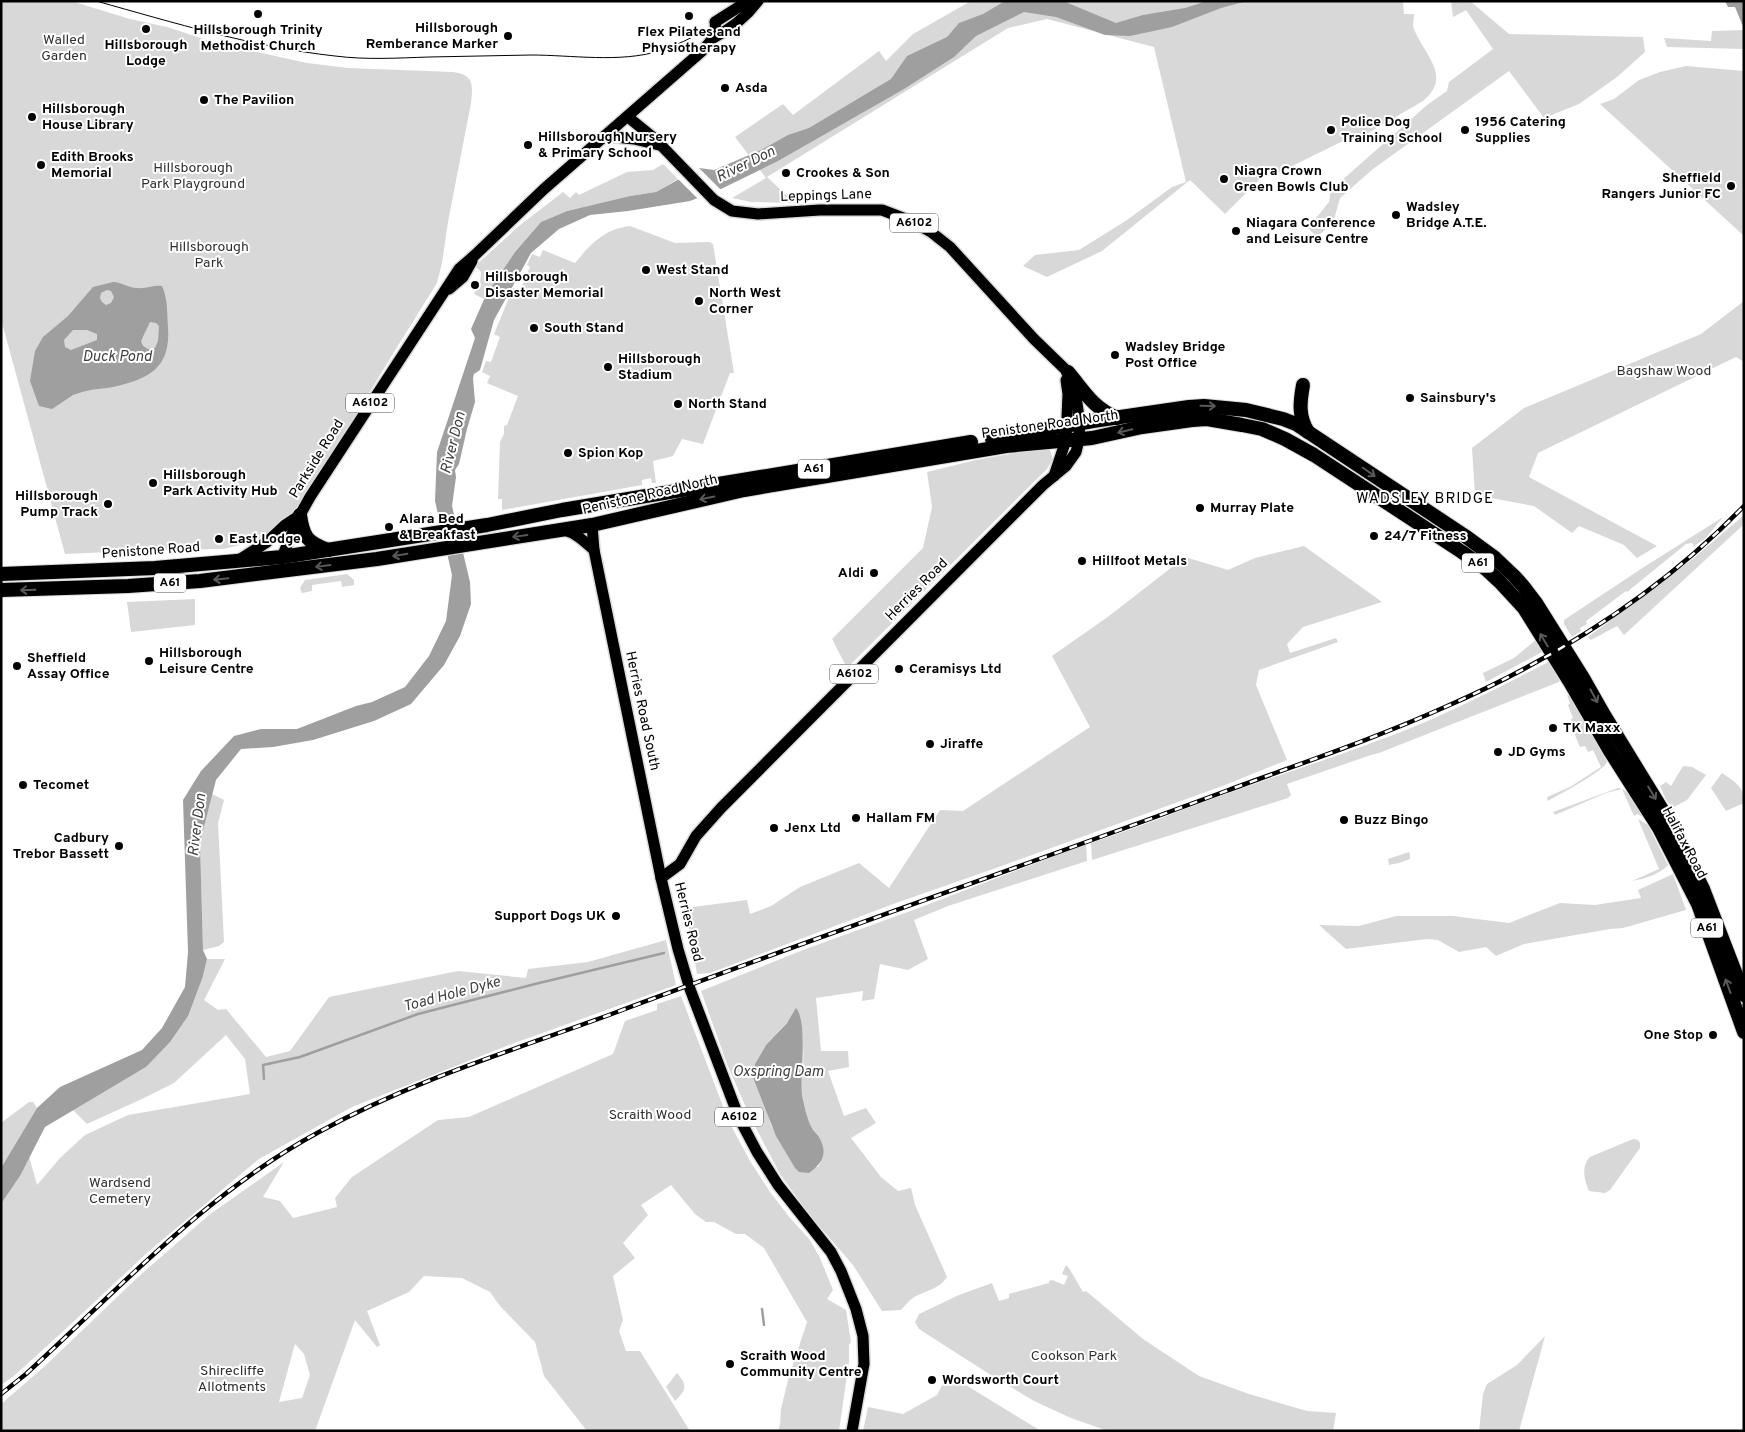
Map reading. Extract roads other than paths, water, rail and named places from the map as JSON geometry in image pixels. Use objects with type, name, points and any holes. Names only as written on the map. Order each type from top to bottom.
[{"type":"highway","points":[[1064,369],[1094,405],[1105,413],[1117,418]]},
{"type":"highway","points":[[1303,385],[1300,409],[1302,422],[1308,432]]},
{"type":"highway","name":"Penistone Road North","points":[[509,520],[1117,418],[1189,407],[1235,408],[1308,432],[1465,536],[1514,576],[1536,603],[1577,677]]},
{"type":"highway","name":"Penistone Road North","points":[[358,562],[592,525],[744,490],[1006,446],[1072,440],[1192,420],[1207,419],[1242,425],[1276,423],[1314,455],[1462,552],[1500,582],[1524,608],[1577,677]]},
{"type":"highway","points":[[562,510],[581,516],[592,525]]},
{"type":"highway","points":[[300,515],[302,531],[306,537],[318,546],[328,550]]},
{"type":"highway","name":"Penistone Road","points":[[1,574],[155,568],[282,557],[509,520]]},
{"type":"highway","points":[[358,562],[361,545]]},
{"type":"highway","points":[[269,574],[282,557]]},
{"type":"highway","name":"A61","points":[[1,590],[164,584],[269,574],[358,562]]},
{"type":"highway","points":[[1500,582],[1504,577],[1504,567]]},
{"type":"highway","points":[[34,573],[55,589]]},
{"type":"highway","name":"Halifax Road","points":[[1577,677],[1670,846],[1698,904],[1744,1032]]},
{"type":"highway","name":"Halifax Road","points":[[1627,769],[1669,821],[1703,889],[1744,994]]},
{"type":"main road","points":[[713,38],[715,22],[748,1]]},
{"type":"main road","points":[[713,38],[726,32],[758,1]]},
{"type":"main road","name":"A6102","points":[[605,136],[693,60],[713,38]]},
{"type":"main road","name":"Leppings Lane","points":[[628,117],[646,131],[714,200],[724,207],[742,213],[882,210],[903,217],[931,232],[950,246],[1034,339],[1064,369]]},
{"type":"main road","name":"A6102","points":[[605,136],[634,139],[659,145]]},
{"type":"main road","name":"Parkside Road","points":[[282,557],[300,515],[326,470],[444,293],[451,279],[538,194],[605,136]]},
{"type":"main road","name":"A6102","points":[[1064,369],[1073,425],[1072,440]]},
{"type":"main road","name":"Herries Road","points":[[852,1431],[864,1364],[863,1336],[856,1309],[841,1271],[831,1252],[778,1185],[757,1152],[740,1118],[690,989],[661,878],[680,864],[696,836],[754,775],[1042,485],[1066,466],[1076,452],[1072,440]]},
{"type":"main road","name":"Parkside Road","points":[[238,561],[267,542],[285,525],[300,515]]},
{"type":"main road","name":"Herries Road South","points":[[592,525],[594,550],[661,878]]},
{"type":"main road","points":[[564,530],[570,531],[582,539],[594,550]]},
{"type":"water","name":"River Don","points":[[1005,1],[1063,1],[1116,23],[1143,15],[1185,8],[1207,1],[1247,1],[1221,8],[1172,27],[1130,36],[1105,35],[1056,17],[1024,12],[976,36],[954,57],[904,89],[778,161],[721,189],[690,201],[590,215],[559,229],[531,253],[494,320],[480,370],[474,374],[473,378],[475,402],[459,464],[455,470],[456,477],[452,506],[470,582],[471,604],[460,636],[444,665],[411,704],[374,721],[313,740],[273,747],[241,749],[216,780],[200,842],[203,950],[207,959],[203,976],[188,1016],[170,1042],[146,1067],[45,1127],[20,1176],[1,1204],[1,1168],[37,1108],[60,1087],[142,1050],[162,1028],[185,987],[188,952],[183,800],[201,771],[234,736],[261,729],[297,729],[356,706],[372,702],[405,687],[429,656],[446,621],[452,575],[435,501],[437,452],[475,338],[471,329],[486,295],[515,252],[541,222],[567,211],[630,196],[656,192],[699,168],[714,170],[761,150],[788,135],[809,128],[891,79],[907,56],[947,37],[959,23],[983,14]]},
{"type":"water","points":[[1725,1],[1744,1],[1744,29],[1735,7],[1728,7]]},
{"type":"water","name":"Duck Pond","points":[[113,282],[134,288],[162,286],[167,311],[168,341],[166,353],[155,369],[137,380],[73,395],[52,409],[39,406],[30,381],[35,351],[43,337],[68,316],[93,287]],"holes":[[[107,290],[111,291],[114,297],[111,303],[106,305],[100,298],[101,293]],[[150,322],[156,323],[159,326],[158,341],[155,348],[148,349],[143,346],[141,341]],[[73,330],[87,330],[97,334],[97,340],[71,350],[65,347],[64,340]]]},
{"type":"water","name":"Oxspring Dam","points":[[796,1008],[800,1015],[803,1036],[802,1095],[809,1120],[823,1148],[821,1161],[809,1173],[799,1172],[795,1168],[776,1136],[752,1075],[755,1064],[766,1045],[787,1023]]},
{"type":"waterway","name":"Toad Hole Dyke","points":[[264,1079],[263,1065],[300,1057],[418,1014],[664,953]]},
{"type":"waterway","points":[[762,1309],[764,1325]]},
{"type":"tram line","points":[[96,1],[155,18],[274,47],[358,58],[531,55],[612,58],[644,55],[672,47],[695,36],[752,1]]},
{"type":"railway","points":[[1,1394],[26,1374],[130,1276],[201,1213],[278,1156],[354,1114],[389,1097],[462,1068],[1336,751],[1445,707],[1526,668],[1604,621],[1677,567],[1712,538],[1744,506]]},
{"type":"place","name":"Hillsborough Trinity Methodist Church","points":[[258,14]]},
{"type":"place","name":"Flex Pilates and Physiotherapy","points":[[689,16]]},
{"type":"place","name":"Hillsborough Lodge","points":[[146,29]]},
{"type":"place","name":"Hillsborough Remberance Marker","points":[[508,36]]},
{"type":"place","name":"Asda","points":[[725,88]]},
{"type":"place","name":"The Pavilion","points":[[204,100]]},
{"type":"place","name":"Hillsborough House Library","points":[[32,117]]},
{"type":"place","name":"Police Dog Training School","points":[[1331,130]]},
{"type":"place","name":"1956 Catering Supplies","points":[[1465,130]]},
{"type":"place","name":"Hillsborough Nursery & Primary School","points":[[528,145]]},
{"type":"place","name":"Edith Brooks Memorial","points":[[41,165]]},
{"type":"place","name":"Crookes & Son","points":[[786,173]]},
{"type":"place","name":"Niagra Crown Green Bowls Club","points":[[1224,179]]},
{"type":"place","name":"Sheffield Rangers Junior FC","points":[[1731,186]]},
{"type":"place","name":"Wadsley Bridge A.T.E.","points":[[1396,215]]},
{"type":"place","name":"Niagara Conference and Leisure Centre","points":[[1236,231]]},
{"type":"place","name":"West Stand","points":[[646,270]]},
{"type":"place","name":"Hillsborough Disaster Memorial","points":[[475,285]]},
{"type":"place","name":"North West Corner","points":[[699,301]]},
{"type":"place","name":"South Stand","points":[[534,328]]},
{"type":"place","name":"Wadsley Bridge Post Office","points":[[1115,355]]},
{"type":"place","name":"Hillsborough Stadium","points":[[608,367]]},
{"type":"place","name":"Sainsbury's","points":[[1410,398]]},
{"type":"place","name":"North Stand","points":[[678,404]]},
{"type":"place","name":"Spion Kop","points":[[568,453]]},
{"type":"place","name":"Hillsborough Park Activity Hub","points":[[153,483]]},
{"type":"place","name":"Hillsborough Pump Track","points":[[108,504]]},
{"type":"place","name":"Murray Plate","points":[[1200,508]]},
{"type":"place","name":"Alara Bed & Breakfast","points":[[389,527]]},
{"type":"place","name":"24/7 Fitness","points":[[1374,536]]},
{"type":"place","name":"East Lodge","points":[[219,539]]},
{"type":"place","name":"Hillfoot Metals","points":[[1082,561]]},
{"type":"place","name":"Aldi","points":[[874,573]]},
{"type":"place","name":"Hillsborough Leisure Centre","points":[[149,661]]},
{"type":"place","name":"Sheffield Assay Office","points":[[17,666]]},
{"type":"place","name":"Ceramisys Ltd","points":[[899,669]]},
{"type":"place","name":"TK Maxx","points":[[1553,728]]},
{"type":"place","name":"Jiraffe","points":[[930,744]]},
{"type":"place","name":"JD Gyms","points":[[1498,752]]},
{"type":"place","name":"Tecomet","points":[[23,785]]},
{"type":"place","name":"Hallam FM","points":[[856,818]]},
{"type":"place","name":"Buzz Bingo","points":[[1344,820]]},
{"type":"place","name":"Jenx Ltd","points":[[774,828]]},
{"type":"place","name":"Cadbury Trebor Bassett","points":[[119,846]]},
{"type":"place","name":"Support Dogs UK","points":[[616,916]]},
{"type":"place","name":"One Stop","points":[[1713,1035]]},
{"type":"place","name":"Scraith Wood Community Centre","points":[[730,1364]]},
{"type":"place","name":"Wordsworth Court","points":[[932,1380]]},
{"type":"district","name":"WADSLEY BRIDGE","points":[[1425,499]]},
{"type":"park label","name":"Walled Garden","points":[[64,48]]},
{"type":"park label","name":"Hillsborough Park Playground","points":[[193,176]]},
{"type":"park label","name":"Hillsborough Park","points":[[209,256]]},
{"type":"park label","name":"Bagshaw Wood","points":[[1664,371]]},
{"type":"park label","name":"Scraith Wood","points":[[650,1115]]},
{"type":"park label","name":"Wardsend Cemetery","points":[[120,1192]]},
{"type":"park label","name":"Cookson Park","points":[[1074,1356]]},
{"type":"park label","name":"Shirecliffe Allotments","points":[[232,1379]]}]
